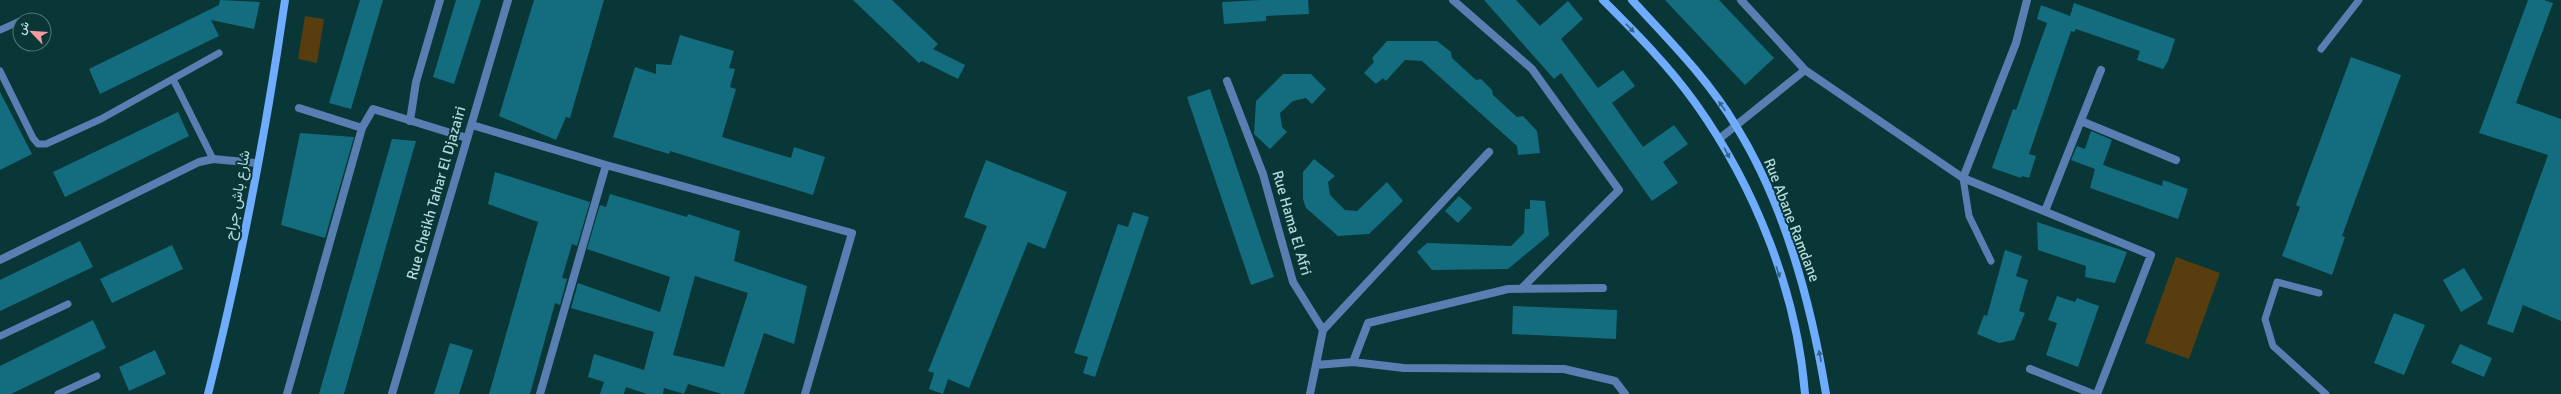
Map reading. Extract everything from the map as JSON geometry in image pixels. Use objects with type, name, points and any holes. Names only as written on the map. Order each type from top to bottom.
[{"type":"street","name":"شارع باش جراح","points":[[208,394],[238,265],[274,77],[285,0]]},
{"type":"street","points":[[410,121],[416,82],[440,0]]},
{"type":"street","name":"Rue Cheikh Tahar El Djazairi","points":[[392,394],[508,0]]},
{"type":"street","points":[[1453,0],[1532,69],[1619,190],[1521,289]]},
{"type":"street","points":[[1603,0],[1659,58],[1696,104],[1719,139],[1746,188],[1772,253],[1795,326],[1805,394]]},
{"type":"street","name":"Rue Abane Ramdane","points":[[1632,0],[1709,86],[1736,124],[1769,191],[1808,300],[1826,394]]},
{"type":"street","points":[[1741,0],[1805,70],[1963,178],[2151,255],[2097,394]]},
{"type":"street","points":[[1963,178],[2016,43],[2027,0]]},
{"type":"street","points":[[1719,139],[1805,70]]},
{"type":"street","points":[[2045,212],[2101,70]]},
{"type":"street","name":"Rue Hama El Afri","points":[[1227,81],[1263,174],[1293,282],[1323,330]]},
{"type":"street","points":[[299,108],[362,128]]},
{"type":"street","points":[[287,394],[362,128],[372,110],[468,138]]},
{"type":"street","points":[[2081,121],[2176,160]]},
{"type":"street","points":[[472,125],[606,165],[852,233],[805,394]]},
{"type":"street","points":[[1310,394],[1323,330],[1488,152]]},
{"type":"street","points":[[0,260],[199,162],[213,160],[257,163]]},
{"type":"street","points":[[540,394],[606,165]]},
{"type":"street","points":[[1353,362],[1368,323],[1508,289],[1603,288]]},
{"type":"street","points":[[1316,365],[1353,362],[1404,368],[1564,368],[1615,382],[1625,394]]},
{"type":"street","points":[[2030,369],[2093,394]]},
{"type":"lane","points":[[2321,49],[2359,0]]},
{"type":"lane","points":[[0,30],[12,24]]},
{"type":"lane","points":[[0,71],[38,144],[46,144],[101,119],[219,53]]},
{"type":"lane","points":[[173,79],[213,160]]},
{"type":"lane","points":[[1963,178],[1969,216],[1991,261]]},
{"type":"lane","points":[[2319,293],[2278,282],[2265,319],[2273,346],[2326,394]]},
{"type":"lane","points":[[0,336],[68,304]]},
{"type":"lane","points":[[58,394],[97,376]]},
{"type":"shaded area","points":[[305,16],[324,19],[317,63],[298,59]]},
{"type":"shaded area","points":[[2176,257],[2220,273],[2189,359],[2145,343]]},
{"type":"building","points":[[220,0],[260,2],[254,29],[211,20],[219,36],[100,94],[89,69],[219,5]]},
{"type":"building","points":[[360,0],[383,0],[351,109],[329,103]]},
{"type":"building","points":[[456,0],[481,0],[454,84],[433,77]]},
{"type":"building","points":[[534,0],[604,0],[570,118],[566,117],[556,140],[499,116]]},
{"type":"building","points":[[853,0],[892,0],[938,44],[933,49],[965,65],[958,79],[922,61],[919,63]]},
{"type":"building","points":[[1308,0],[1309,14],[1266,16],[1266,21],[1224,24],[1222,2]]},
{"type":"building","points":[[1484,0],[1516,0],[1540,26],[1568,1],[1583,19],[1561,39],[1598,88],[1623,70],[1635,86],[1612,103],[1643,147],[1674,125],[1688,144],[1663,162],[1678,183],[1652,201],[1561,73],[1554,79]]},
{"type":"building","points":[[1665,0],[1719,0],[1774,58],[1745,85]]},
{"type":"building","points":[[2528,0],[2544,0],[2553,3],[2516,103],[2561,119],[2561,321],[2523,305],[2513,333],[2487,324],[2548,155],[2479,133]]},
{"type":"building","points":[[2074,3],[2175,39],[2168,61],[2163,69],[2137,60],[2140,51],[2076,29],[2074,32],[2071,31],[2029,154],[2036,156],[2029,178],[2022,176],[2021,178],[1992,168],[2013,109],[2016,110],[2047,23],[2037,19],[2041,5],[2070,16]]},
{"type":"building","points":[[680,35],[734,51],[729,68],[735,69],[730,87],[736,89],[722,137],[791,158],[794,147],[825,157],[813,195],[670,151],[669,154],[613,137],[635,67],[656,74],[656,64],[671,65]]},
{"type":"building","points":[[1387,41],[1437,41],[1451,52],[1452,58],[1476,80],[1481,79],[1492,90],[1493,95],[1517,117],[1523,116],[1537,131],[1540,153],[1518,155],[1517,146],[1422,61],[1405,60],[1386,81],[1383,78],[1376,84],[1364,73],[1374,62],[1372,58]]},
{"type":"building","points":[[2351,57],[2401,75],[2342,236],[2345,237],[2332,275],[2282,256],[2300,207],[2296,205]]},
{"type":"building","points":[[1283,74],[1311,74],[1326,89],[1312,104],[1306,98],[1293,101],[1280,113],[1282,127],[1287,132],[1270,149],[1254,134],[1256,101]]},
{"type":"building","points":[[1210,89],[1274,277],[1251,285],[1187,97]]},
{"type":"building","points":[[0,92],[32,154],[0,170]]},
{"type":"building","points":[[178,112],[189,136],[65,197],[53,172]]},
{"type":"building","points":[[2091,131],[2112,140],[2103,165],[2162,186],[2163,180],[2188,189],[2178,219],[2090,188],[2095,169],[2071,160],[2077,146],[2085,149]]},
{"type":"building","points":[[300,133],[354,137],[325,238],[281,225]]},
{"type":"building","points":[[392,139],[416,141],[344,394],[319,394]]},
{"type":"building","points":[[1314,159],[1335,176],[1328,182],[1330,195],[1345,210],[1357,211],[1387,182],[1403,201],[1369,234],[1338,236],[1306,208],[1303,199],[1303,172]]},
{"type":"building","points":[[986,160],[1067,192],[1045,249],[1028,242],[969,388],[948,379],[943,394],[929,389],[934,373],[928,371],[987,226],[964,217]]},
{"type":"building","points":[[495,172],[590,202],[577,246],[572,244],[562,278],[567,279],[560,305],[555,303],[530,394],[489,394],[538,222],[488,204]]},
{"type":"building","points":[[610,194],[687,217],[688,214],[740,231],[734,261],[807,286],[794,344],[764,333],[744,394],[722,394],[688,384],[684,394],[664,388],[663,394],[647,394],[626,387],[624,394],[600,394],[604,382],[588,377],[594,354],[644,370],[654,332],[571,308],[578,283],[660,312],[670,277],[587,249],[600,205],[606,207]],"holes":[[[695,276],[748,293],[724,367],[673,355]]]},
{"type":"building","points":[[1459,196],[1472,208],[1458,223],[1445,211]]},
{"type":"building","points":[[1530,200],[1545,201],[1549,235],[1508,269],[1432,270],[1417,252],[1427,243],[1511,246],[1524,233],[1525,209],[1530,209]]},
{"type":"building","points":[[1133,212],[1149,217],[1095,377],[1083,373],[1088,357],[1074,353],[1118,224],[1128,227]]},
{"type":"building","points":[[2037,222],[2127,252],[2115,283],[2085,277],[2086,266],[2038,250]]},
{"type":"building","points":[[80,241],[93,267],[0,311],[0,280]]},
{"type":"building","points":[[172,245],[183,269],[112,303],[100,279]]},
{"type":"building","points":[[2005,250],[2022,256],[2016,276],[2028,280],[2019,311],[2025,313],[2014,340],[1999,343],[1977,334],[1984,315],[1987,316]]},
{"type":"building","points":[[2464,268],[2483,299],[2461,312],[2443,280]]},
{"type":"building","points":[[2057,296],[2075,302],[2077,298],[2099,306],[2078,367],[2046,355],[2057,323],[2048,320]]},
{"type":"building","points":[[1513,306],[1617,310],[1616,339],[1512,334]]},
{"type":"building","points":[[2394,313],[2425,325],[2404,375],[2374,363]]},
{"type":"building","points":[[93,320],[106,348],[11,394],[0,394],[0,366]]},
{"type":"building","points":[[450,343],[473,350],[459,394],[434,394]]},
{"type":"building","points":[[2460,344],[2492,358],[2484,377],[2451,363]]},
{"type":"building","points":[[155,350],[166,374],[129,391],[119,367]]}]
